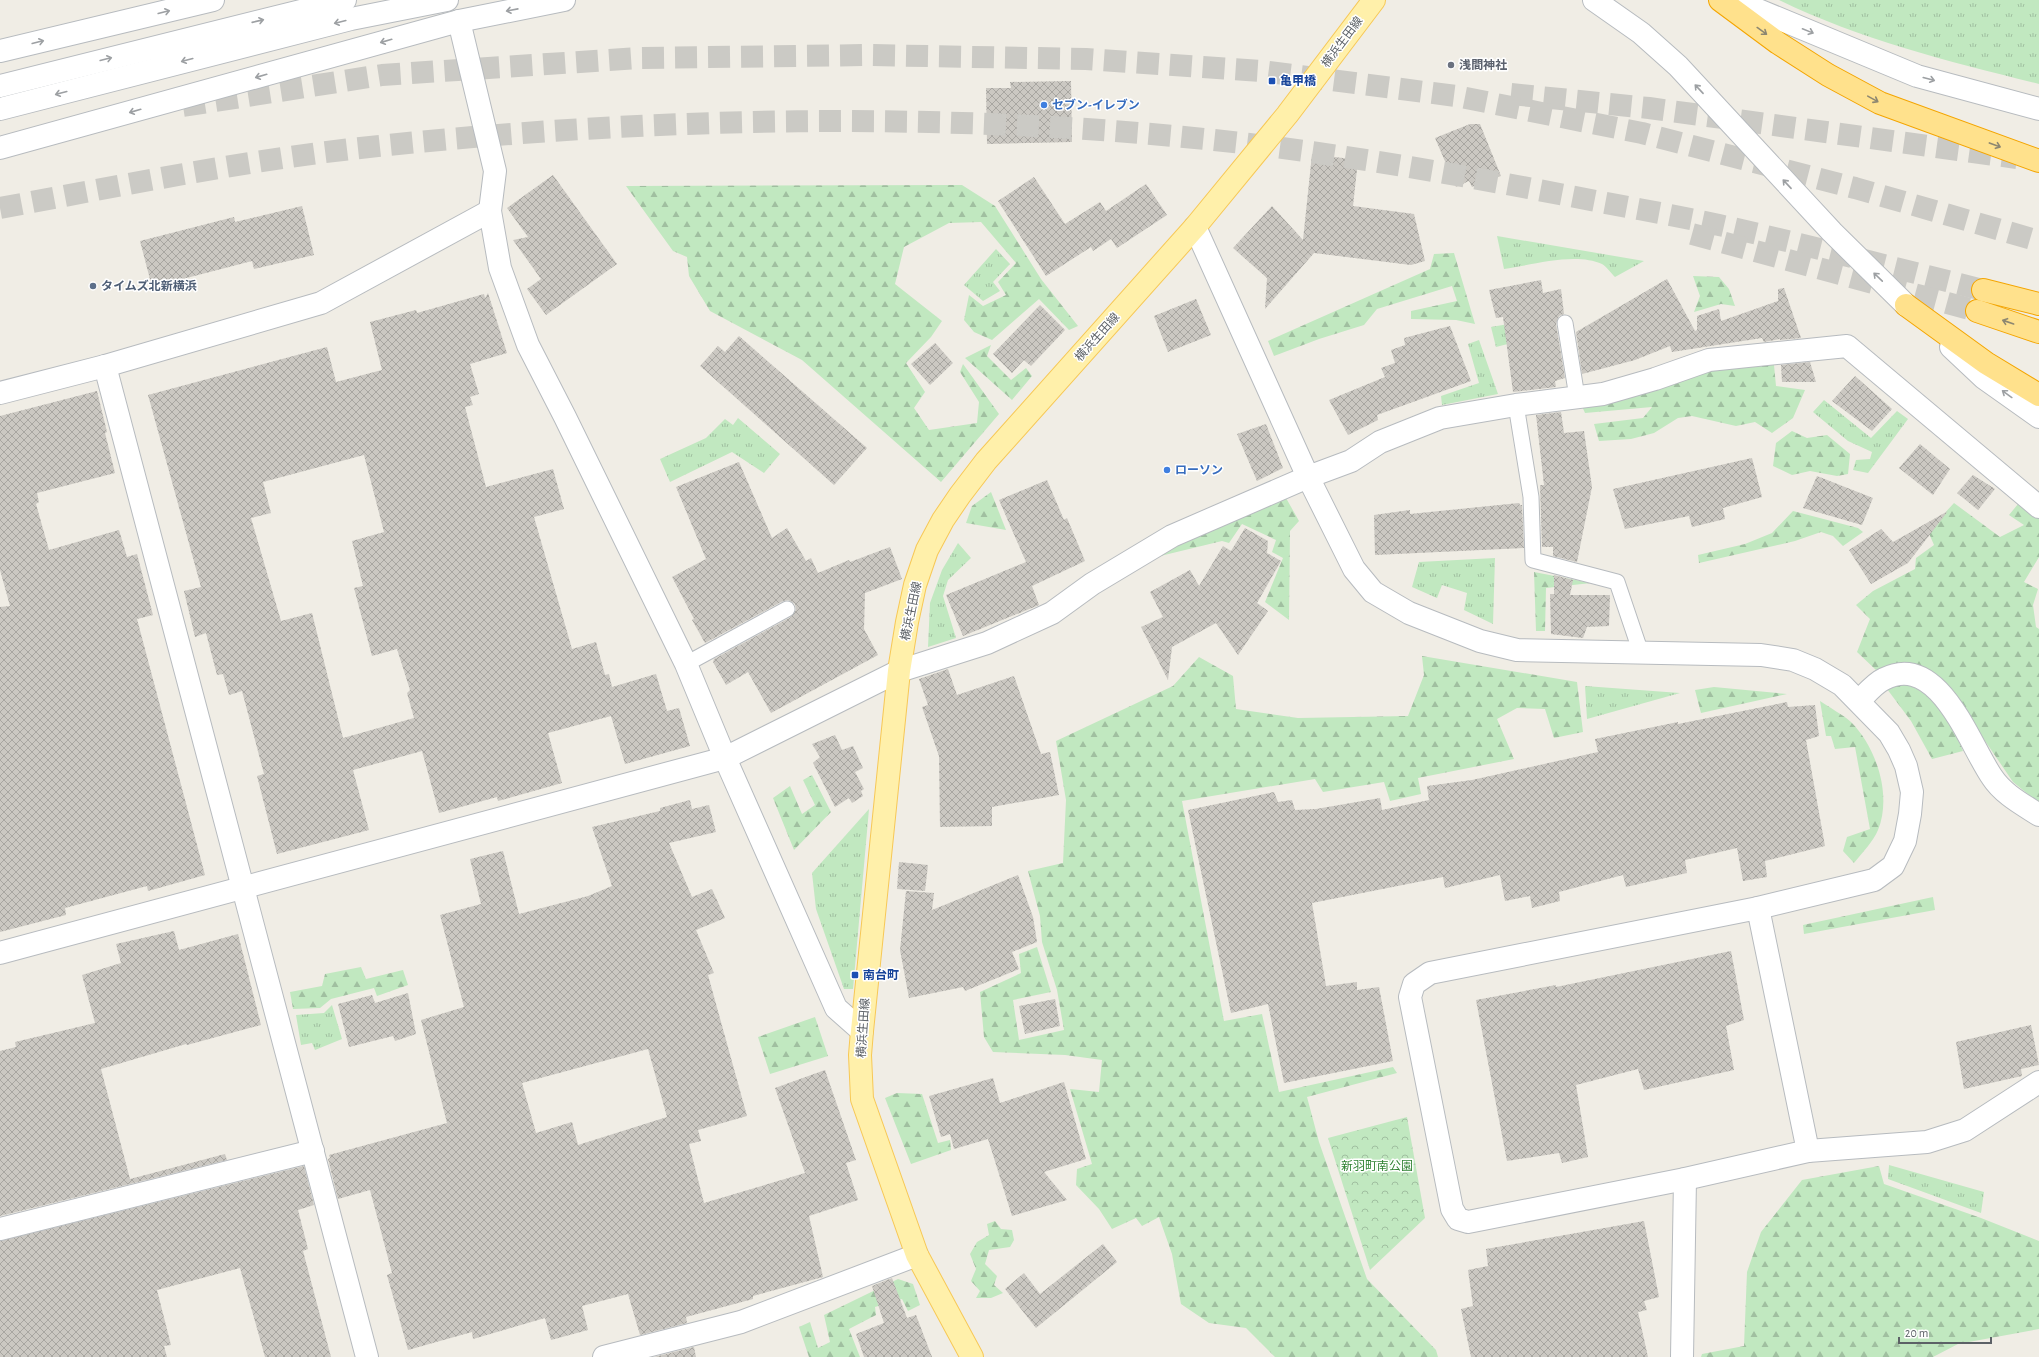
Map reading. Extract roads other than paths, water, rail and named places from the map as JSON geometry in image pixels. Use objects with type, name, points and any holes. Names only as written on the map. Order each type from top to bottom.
[{"type":"highway","points":[[1720,0],[1778,43],[1828,75],[1880,103],[2039,161]]},
{"type":"highway","points":[[1983,290],[2039,304]]},
{"type":"highway","points":[[1906,305],[1986,363],[2039,395]]},
{"type":"highway","points":[[1977,311],[2039,332]]},
{"type":"main road","name":"横浜生田線","points":[[972,1357],[917,1256],[862,1099],[860,1055],[862,1031],[899,671],[915,585],[927,550],[943,520],[986,461],[1195,227],[1287,115],[1374,0]]},
{"type":"street","points":[[0,51],[213,0]]},
{"type":"street","points":[[0,108],[222,40],[345,0]]},
{"type":"street","points":[[0,86],[222,40],[352,19],[447,0]]},
{"type":"street","points":[[0,148],[459,21],[564,0]]},
{"type":"street","points":[[1594,0],[1641,34],[1678,66],[1832,232],[1906,305],[1984,378],[2039,417]]},
{"type":"street","points":[[1734,0],[1917,76],[2039,109]]},
{"type":"street","points":[[459,21],[495,171],[490,211],[500,268],[528,345],[686,664],[725,758],[836,1008],[862,1031]]},
{"type":"street","points":[[0,393],[105,366],[321,303],[490,211]]},
{"type":"street","points":[[1195,227],[1308,477],[1354,569],[1373,592],[1409,613],[1480,641],[1517,650],[1761,655],[1793,660],[1816,669],[1842,685],[1889,733],[1906,766],[1912,792],[1905,841],[1893,866],[1874,880],[1758,908],[1430,973],[1414,984],[1410,997],[1452,1209],[1458,1219],[1468,1222],[1685,1179],[1808,1151],[1927,1142],[1965,1130],[2039,1082]]},
{"type":"street","points":[[0,953],[725,758],[899,671],[987,643],[1052,613],[1092,584],[1172,536],[1351,460],[1380,442],[1440,418],[1516,405],[1603,394],[1655,379],[1709,360],[1847,346],[2039,507]]},
{"type":"street","points":[[105,366],[367,1357]]},
{"type":"street","points":[[1859,701],[1883,679],[1903,672],[1919,677],[1943,695],[1954,708],[1992,778],[2007,794],[2039,815]]},
{"type":"street","points":[[1758,908],[1808,1151]]},
{"type":"street","points":[[0,1229],[313,1151]]},
{"type":"street","points":[[1682,1357],[1685,1179]]},
{"type":"street","points":[[604,1357],[741,1322],[917,1256]]},
{"type":"lane","points":[[1566,323],[1577,397]]},
{"type":"lane","points":[[1516,405],[1531,497],[1533,560],[1617,582],[1642,653]]},
{"type":"lane","points":[[686,664],[787,609]]},
{"type":"tunnel","points":[[183,106],[382,75],[639,58],[870,55],[1086,59],[1261,71],[1456,96],[1642,133],[1855,188],[2039,241]]},
{"type":"tunnel","points":[[1511,94],[1649,108],[2017,158]]},
{"type":"tunnel","points":[[0,208],[242,164],[339,150],[494,135],[708,123],[815,121],[922,122],[1029,126],[1136,133],[1242,143],[1447,173],[1719,225],[1983,290]]},
{"type":"tunnel","points":[[1692,234],[1977,311]]},
{"type":"place","name":"浅間神社","points":[[1451,65]]},
{"type":"place","name":"亀甲橋","points":[[1272,81]]},
{"type":"place","name":"セブン-イレブン","points":[[1044,105]]},
{"type":"place","name":"タイムズ北新横浜","points":[[93,286]]},
{"type":"place","name":"ローソン","points":[[1167,470]]},
{"type":"place","name":"南台町","points":[[855,975]]},
{"type":"park label","name":"新羽町南公園","points":[[1377,1166]]}]
